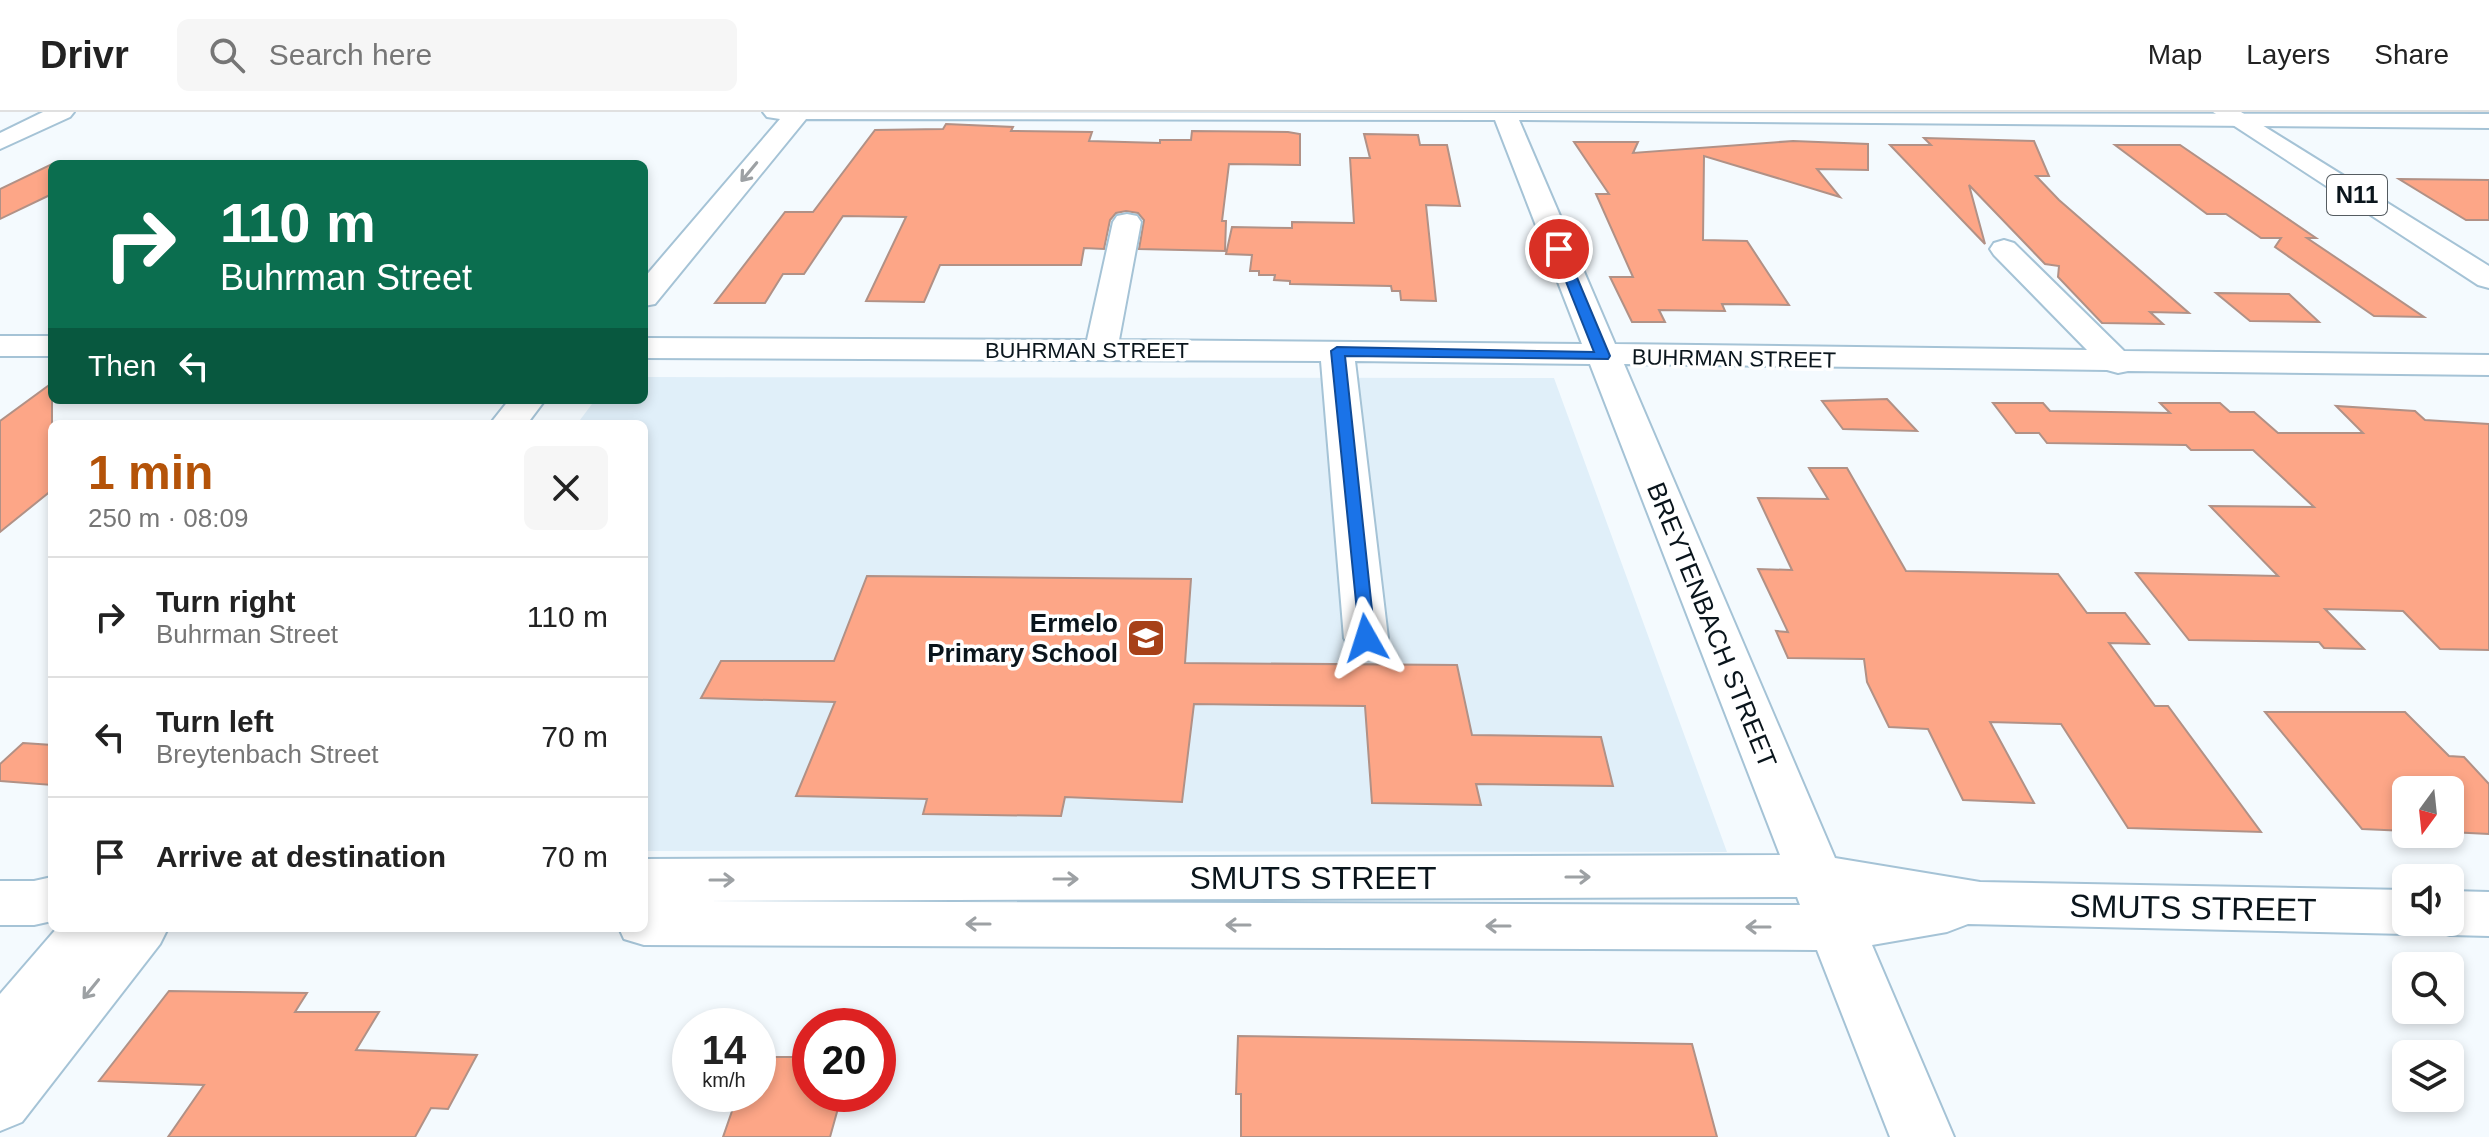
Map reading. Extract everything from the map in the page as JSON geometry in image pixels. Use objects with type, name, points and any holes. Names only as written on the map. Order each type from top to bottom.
[{"type":"main road","points":[[2,140],[62,112]]},
{"type":"main road","points":[[648,258],[775,112],[2232,116],[2489,121]]},
{"type":"main road","points":[[648,292],[799,112]]},
{"type":"main road","name":"BREYTENBACH STREET","points":[[1504,113],[1922,1137]]},
{"type":"main road","name":"N11","points":[[2232,116],[2489,279]]},
{"type":"main road","points":[[1101,350],[1127,222]]},
{"type":"main road","points":[[2004,249],[2118,363]]},
{"type":"main road","points":[[0,346],[48,346]]},
{"type":"main road","name":"BUHRMAN STREET","points":[[648,348],[1337,351],[2118,363],[2489,365]]},
{"type":"main road","points":[[1337,351],[1366,638]]},
{"type":"main road","points":[[511,420],[525,404]]},
{"type":"main road","points":[[544,420],[557,404]]},
{"type":"main road","name":"SMUTS STREET","points":[[648,880],[1815,876],[1980,904],[2392,912]]},
{"type":"main road","name":"SMUTS STREET","points":[[648,923],[1836,928],[1980,904]]},
{"type":"main road","points":[[2464,913],[2489,914]]},
{"type":"main road","points":[[0,1037],[88,932]]},
{"type":"main road","points":[[0,1102],[137,932]]},
{"type":"shaded area","name":"Ermelo Primary School","points":[[648,377],[1554,378],[1727,852],[648,851],[648,420],[580,420],[592,404],[648,404]]},
{"type":"building","points":[[946,124],[1013,127],[1011,131],[1092,132],[1089,141],[1160,143],[1160,140],[1191,140],[1192,131],[1288,132],[1300,134],[1300,165],[1229,164],[1222,221],[1226,221],[1225,251],[1139,249],[1144,220],[1138,213],[1126,211],[1116,213],[1110,220],[1104,249],[1084,248],[1081,265],[940,265],[924,302],[866,301],[906,217],[843,216],[804,274],[783,274],[765,303],[715,303],[785,212],[813,212],[875,130],[943,129]]},
{"type":"building","points":[[1364,134],[1418,135],[1420,145],[1447,145],[1460,206],[1426,205],[1436,301],[1401,300],[1400,291],[1392,291],[1391,286],[1290,284],[1290,281],[1274,280],[1275,275],[1259,275],[1259,271],[1250,271],[1252,255],[1226,254],[1232,227],[1292,228],[1292,222],[1354,223],[1350,158],[1370,158]]},
{"type":"building","points":[[1924,138],[2034,141],[2049,176],[2036,176],[2059,200],[2189,313],[2150,312],[2163,324],[2102,323],[2058,277],[2059,266],[2045,264],[1969,185],[1985,244],[1890,145],[1931,145]]},
{"type":"building","points":[[1793,141],[1868,144],[1868,170],[1817,169],[1840,197],[1704,156],[1703,240],[1747,241],[1789,305],[1722,304],[1725,311],[1659,310],[1665,322],[1632,322],[1610,277],[1633,277],[1596,194],[1609,194],[1574,142],[1638,142],[1633,153]]},
{"type":"building","points":[[2115,145],[2180,145],[2316,238],[2307,238],[2424,317],[2374,316],[2275,247],[2281,238],[2261,238],[2226,214],[2207,214]]},
{"type":"building","points":[[48,166],[48,196],[0,219],[0,189]]},
{"type":"building","points":[[2399,179],[2489,180],[2489,220],[2466,220]]},
{"type":"building","points":[[2216,293],[2289,294],[2319,322],[2250,321]]},
{"type":"building","points":[[48,386],[52,420],[48,420],[48,493],[0,532],[0,421]]},
{"type":"building","points":[[1887,399],[1917,431],[1843,429],[1822,401]]},
{"type":"building","points":[[1993,403],[2043,403],[2050,411],[2170,413],[2160,403],[2220,403],[2230,412],[2254,412],[2278,433],[2363,433],[2336,406],[2415,411],[2425,420],[2489,424],[2489,650],[2440,649],[2403,611],[2325,609],[2364,649],[2324,648],[2319,642],[2189,640],[2136,573],[2278,576],[2210,506],[2314,507],[2253,450],[2191,450],[2186,445],[2047,443],[2039,433],[2016,433]]},
{"type":"building","points":[[1809,468],[1847,468],[1906,571],[2058,574],[2087,613],[2125,613],[2149,644],[2109,643],[2155,706],[2168,706],[2261,832],[2128,828],[2061,724],[1990,722],[2034,803],[1963,800],[1928,729],[1889,727],[1867,682],[1864,659],[1788,658],[1776,631],[1788,632],[1758,569],[1792,570],[1758,498],[1828,499]]},
{"type":"building","points":[[867,576],[1191,579],[1185,663],[1457,665],[1472,735],[1601,737],[1613,786],[1476,784],[1481,805],[1372,803],[1365,706],[1194,704],[1182,802],[1065,797],[1061,816],[923,814],[927,799],[796,796],[835,702],[701,698],[721,661],[834,661]]},
{"type":"building","points":[[2265,712],[2405,712],[2449,756],[2464,757],[2489,784],[2489,834],[2464,833],[2464,776],[2392,776],[2392,830],[2362,829]]},
{"type":"building","points":[[23,743],[48,745],[48,785],[0,781],[0,764]]},
{"type":"building","points":[[169,991],[307,993],[295,1012],[379,1012],[356,1050],[477,1055],[448,1109],[431,1108],[415,1137],[168,1137],[204,1085],[99,1081]]},
{"type":"building","points":[[1238,1036],[1692,1044],[1717,1137],[1241,1137],[1241,1094],[1236,1094]]},
{"type":"building","points":[[776,1057],[792,1057],[792,1112],[837,1112],[830,1137],[723,1137],[732,1112],[776,1112]]},
{"type":"place","name":"Ermelo Primary School","points":[[1146,638]]},
{"type":"route","points":[[1366,638],[1337,351],[1603,356],[1559,249]]}]
